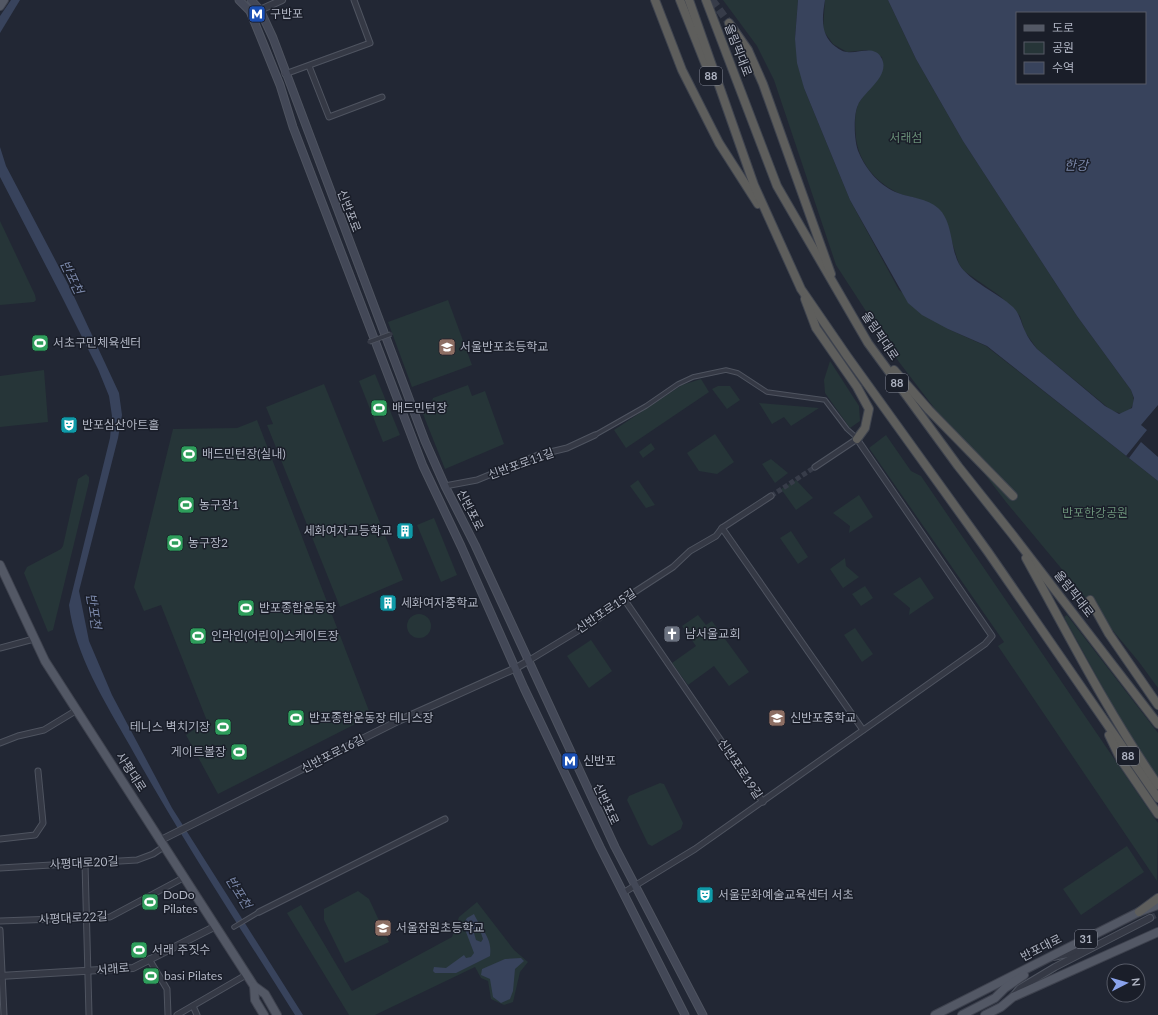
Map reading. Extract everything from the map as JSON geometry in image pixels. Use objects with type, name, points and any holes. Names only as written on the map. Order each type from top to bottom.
[{"type":"highway","points":[[655,0],[682,70],[719,143],[773,227]]},
{"type":"highway","name":"88","points":[[680,0],[773,227],[801,289],[847,356],[988,552],[1158,798]]},
{"type":"highway","name":"88","points":[[689,0],[742,152]]},
{"type":"highway","name":"올림픽대로","points":[[706,0],[777,186],[864,336],[958,466],[1158,724]]},
{"type":"highway","points":[[729,23],[748,50],[763,84],[827,259],[835,288]]},
{"type":"highway","points":[[801,289],[816,328],[857,387],[869,409],[865,428],[857,439]]},
{"type":"highway","points":[[864,336],[928,410],[1013,496]]},
{"type":"highway","points":[[1012,534],[1084,664],[1139,758],[1158,785]]},
{"type":"highway","points":[[1090,600],[1109,634],[1158,705]]},
{"type":"highway","points":[[1147,689],[1158,708]]},
{"type":"highway","points":[[1098,713],[1121,760],[1158,814]]},
{"type":"highway","points":[[1139,912],[1158,898]]},
{"type":"main road","points":[[0,6],[4,0]]},
{"type":"main road","name":"신반포로","points":[[239,0],[251,14],[280,85],[293,127],[423,466],[534,709],[623,893],[685,1015]]},
{"type":"main road","name":"신반포로","points":[[251,0],[260,10],[272,38],[425,441],[445,486],[475,545],[615,848],[628,874],[636,885],[703,1015]]},
{"type":"main road","name":"사평대로","points":[[0,564],[45,661],[185,877],[246,975],[254,986],[265,994],[277,1015]]},
{"type":"main road","name":"반포대로","points":[[935,1015],[1139,912],[1158,905]]},
{"type":"main road","name":"31","points":[[985,1015],[1001,1007],[1012,997],[1158,932]]},
{"type":"main road","name":"31","points":[[962,1015],[995,998],[1005,988],[1027,973],[1033,966]]},
{"type":"main road","name":"사평대로","points":[[254,986],[255,1000],[264,1015]]},
{"type":"main road","name":"31","points":[[995,998],[1012,997]]},
{"type":"street","points":[[251,14],[282,0]]},
{"type":"street","points":[[285,74],[370,43],[354,0]]},
{"type":"street","points":[[309,66],[329,117],[382,97]]},
{"type":"street","points":[[369,342],[390,334]]},
{"type":"street","points":[[595,435],[646,406],[678,384],[693,377],[726,370],[738,373],[767,392],[825,400],[847,429],[857,439],[992,636],[985,644],[763,802]]},
{"type":"street","name":"신반포로11길","points":[[445,486],[477,480],[538,455],[567,448],[595,435]]},
{"type":"street","points":[[815,467],[857,439]]},
{"type":"street","name":"신반포로15길","points":[[528,661],[599,618],[624,599],[673,567],[690,551],[716,536],[722,528],[771,496]]},
{"type":"street","points":[[722,528],[863,730]]},
{"type":"street","name":"신반포로19길","points":[[623,893],[695,849],[763,802],[624,599]]},
{"type":"street","points":[[0,648],[34,639]]},
{"type":"street","name":"신반포로16길","points":[[163,843],[178,831],[398,721],[516,668],[528,661]]},
{"type":"street","points":[[0,743],[18,736],[44,730],[77,710]]},
{"type":"street","points":[[0,839],[36,835],[43,823],[38,770]]},
{"type":"street","points":[[234,927],[259,912],[445,819]]},
{"type":"street","name":"사평대로20길","points":[[0,868],[137,860],[153,854],[163,843]]},
{"type":"street","points":[[85,863],[89,1015]]},
{"type":"street","name":"사평대로22길","points":[[0,921],[110,917],[185,877]]},
{"type":"street","points":[[1012,997],[1020,988],[1090,948],[1150,918]]},
{"type":"street","name":"서래로","points":[[1,976],[133,968],[216,926]]},
{"type":"street","points":[[0,930],[4,1015]]},
{"type":"street","points":[[1049,958],[1090,948]]},
{"type":"street","points":[[149,959],[167,989],[168,1015]]},
{"type":"street","points":[[177,1015],[246,975]]},
{"type":"street","points":[[193,1006],[197,1015]]},
{"type":"green space","name":"반포한강공원","points":[[723,0],[798,0],[795,39],[804,88],[850,200],[899,290],[948,329],[986,346],[1158,481],[1158,688],[1139,662],[1006,502],[899,362],[836,265],[774,80],[757,46]]},
{"type":"green space","name":"서래섬","points":[[825,0],[888,0],[916,59],[963,141],[1077,316],[1131,390],[1134,401],[1132,407],[1127,412],[1123,414],[1112,411],[1037,349],[1025,332],[1020,316],[1000,296],[964,271],[959,264],[943,214],[923,201],[888,188],[869,170],[864,163],[858,147],[855,116],[858,104],[883,66],[882,57],[866,50],[847,52],[833,44],[823,30]]},
{"type":"green space","points":[[0,221],[35,295],[36,300],[34,302],[0,305]]},
{"type":"green space","points":[[448,300],[472,365],[412,387],[388,322]]},
{"type":"green space","points":[[830,361],[859,406],[860,421],[850,428],[825,393],[824,380]]},
{"type":"green space","points":[[44,370],[48,422],[0,427],[0,376]]},
{"type":"green space","name":"배드민턴장","points":[[375,374],[400,435],[383,442],[359,381]]},
{"type":"green space","points":[[701,379],[709,392],[626,448],[614,430],[682,385]]},
{"type":"green space","points":[[324,384],[403,580],[340,607],[267,425],[273,424],[266,407]]},
{"type":"green space","points":[[468,385],[472,396],[485,391],[504,444],[445,469],[423,414],[429,410],[433,398]]},
{"type":"green space","points":[[718,386],[730,386],[740,400],[727,409],[712,389]]},
{"type":"green space","points":[[759,403],[819,408],[791,426],[784,417],[772,424]]},
{"type":"green space","name":"반포종합운동장","points":[[257,420],[371,716],[218,794],[186,735],[207,721],[161,605],[144,611],[134,587],[173,429],[237,428]]},
{"type":"green space","points":[[715,434],[734,462],[717,474],[699,471],[687,453]]},
{"type":"green space","points":[[886,435],[911,471],[921,476],[1158,823],[1157,881],[998,646],[1004,642],[869,448]]},
{"type":"green space","points":[[651,443],[655,449],[643,458],[639,452]]},
{"type":"green space","points":[[771,459],[788,473],[775,483],[762,464]]},
{"type":"green space","points":[[86,474],[89,477],[89,482],[53,630],[48,632],[24,573],[27,567],[61,549],[63,546],[78,479]]},
{"type":"green space","points":[[638,480],[655,505],[646,508],[630,486]]},
{"type":"green space","points":[[796,480],[813,498],[796,510],[781,489]]},
{"type":"green space","points":[[859,495],[873,517],[849,533],[850,526],[833,513]]},
{"type":"green space","points":[[434,518],[457,575],[441,582],[417,525]]},
{"type":"green space","points":[[791,531],[808,557],[798,564],[780,538]]},
{"type":"green space","points":[[845,558],[846,566],[859,577],[843,588],[830,569]]},
{"type":"green space","points":[[920,577],[934,598],[909,615],[910,608],[893,594]]},
{"type":"green space","points":[[865,586],[873,598],[861,606],[852,594]]},
{"type":"green space","points":[[419,614],[428,617],[431,626],[428,635],[419,638],[410,635],[407,626],[410,617]]},
{"type":"green space","points":[[698,615],[706,625],[712,621],[749,672],[729,686],[714,666],[688,685],[672,663],[696,646],[682,626]]},
{"type":"green space","points":[[1067,615],[1158,733],[1158,779],[1125,729],[1064,617]]},
{"type":"green space","points":[[855,628],[873,654],[862,662],[844,635]]},
{"type":"green space","points":[[591,640],[612,671],[589,688],[567,656]]},
{"type":"green space","points":[[660,783],[664,784],[683,823],[681,829],[652,846],[648,844],[627,800],[629,796]]},
{"type":"green space","points":[[1127,846],[1144,872],[1081,915],[1063,889]]},
{"type":"green space","points":[[358,891],[369,899],[389,942],[345,963],[324,920],[324,909]]},
{"type":"green space","points":[[477,902],[514,950],[528,962],[520,972],[513,1002],[504,1005],[491,999],[488,981],[481,978],[475,967],[375,1015],[349,1015],[287,913],[301,905],[352,991],[452,937],[459,917]]},
{"type":"water","points":[[11,0],[20,0],[0,33],[0,16]]},
{"type":"water","name":"한강","points":[[798,0],[825,0],[823,26],[827,37],[831,42],[844,52],[871,51],[879,54],[882,59],[882,72],[875,84],[861,100],[855,115],[857,148],[870,172],[886,187],[903,195],[929,202],[938,208],[943,213],[949,227],[956,257],[964,270],[1013,307],[1019,316],[1027,336],[1037,349],[1105,406],[1119,414],[1132,408],[1134,398],[1131,390],[1077,316],[963,141],[916,59],[888,0],[1158,0],[1158,481],[987,346],[948,329],[922,315],[908,303],[850,200],[804,88],[797,63],[795,39]]},
{"type":"water","name":"반포천","points":[[0,147],[6,166],[71,290],[119,393],[122,415],[118,438],[79,591],[89,641],[112,695],[172,808],[303,1015],[295,1015],[169,814],[101,695],[84,660],[72,624],[69,605],[110,438],[112,416],[109,396],[98,369],[0,177]]},
{"type":"water","points":[[474,914],[488,938],[490,944],[490,956],[456,973],[435,973],[433,971],[434,967],[446,968],[464,955],[466,958],[471,957],[474,953],[463,924],[467,918]],"holes":[[[476,931],[481,933],[483,939],[481,942],[476,940],[474,933]]]},
{"type":"water","points":[[521,958],[524,961],[515,969],[513,991],[510,999],[501,1003],[493,997],[490,979],[481,975],[482,969],[505,959]]},
{"type":"pier","points":[[1158,405],[1158,457],[1141,442],[1129,458],[1126,456],[1147,430],[1141,425]]},
{"type":"tunnel","points":[[712,0],[729,23]]},
{"type":"tunnel","points":[[771,496],[815,467]]},
{"type":"tunnel","points":[[1150,918],[1158,914]]},
{"type":"place","name":"구반포","points":[[257,14]]},
{"type":"place","name":"서초구민체육센터","points":[[40,343]]},
{"type":"place","name":"서울반포초등학교","points":[[447,347]]},
{"type":"place","name":"배드민턴장","points":[[379,408]]},
{"type":"place","name":"반포심산아트홀","points":[[69,425]]},
{"type":"place","name":"배드민턴장(실내)","points":[[189,454]]},
{"type":"place","name":"농구장1","points":[[186,505]]},
{"type":"place","name":"세화여자고등학교","points":[[405,531]]},
{"type":"place","name":"농구장2","points":[[175,543]]},
{"type":"place","name":"세화여자중학교","points":[[388,603]]},
{"type":"place","name":"반포종합운동장","points":[[246,608]]},
{"type":"place","name":"남서울교회","points":[[672,634]]},
{"type":"place","name":"인라인(어린이)스케이트장","points":[[198,636]]},
{"type":"place","name":"반포종합운동장 테니스장","points":[[296,718]]},
{"type":"place","name":"신반포중학교","points":[[777,718]]},
{"type":"place","name":"테니스 벽치기장","points":[[223,727]]},
{"type":"place","name":"게이트볼장","points":[[239,752]]},
{"type":"place","name":"신반포","points":[[570,761]]},
{"type":"place","name":"서울문화예술교육센터 서초","points":[[705,895]]},
{"type":"place","name":"DoDo Pilates","points":[[150,902]]},
{"type":"place","name":"서울잠원초등학교","points":[[383,928]]},
{"type":"place","name":"서래 주짓수","points":[[139,950]]},
{"type":"place","name":"basi Pilates","points":[[151,976]]}]
